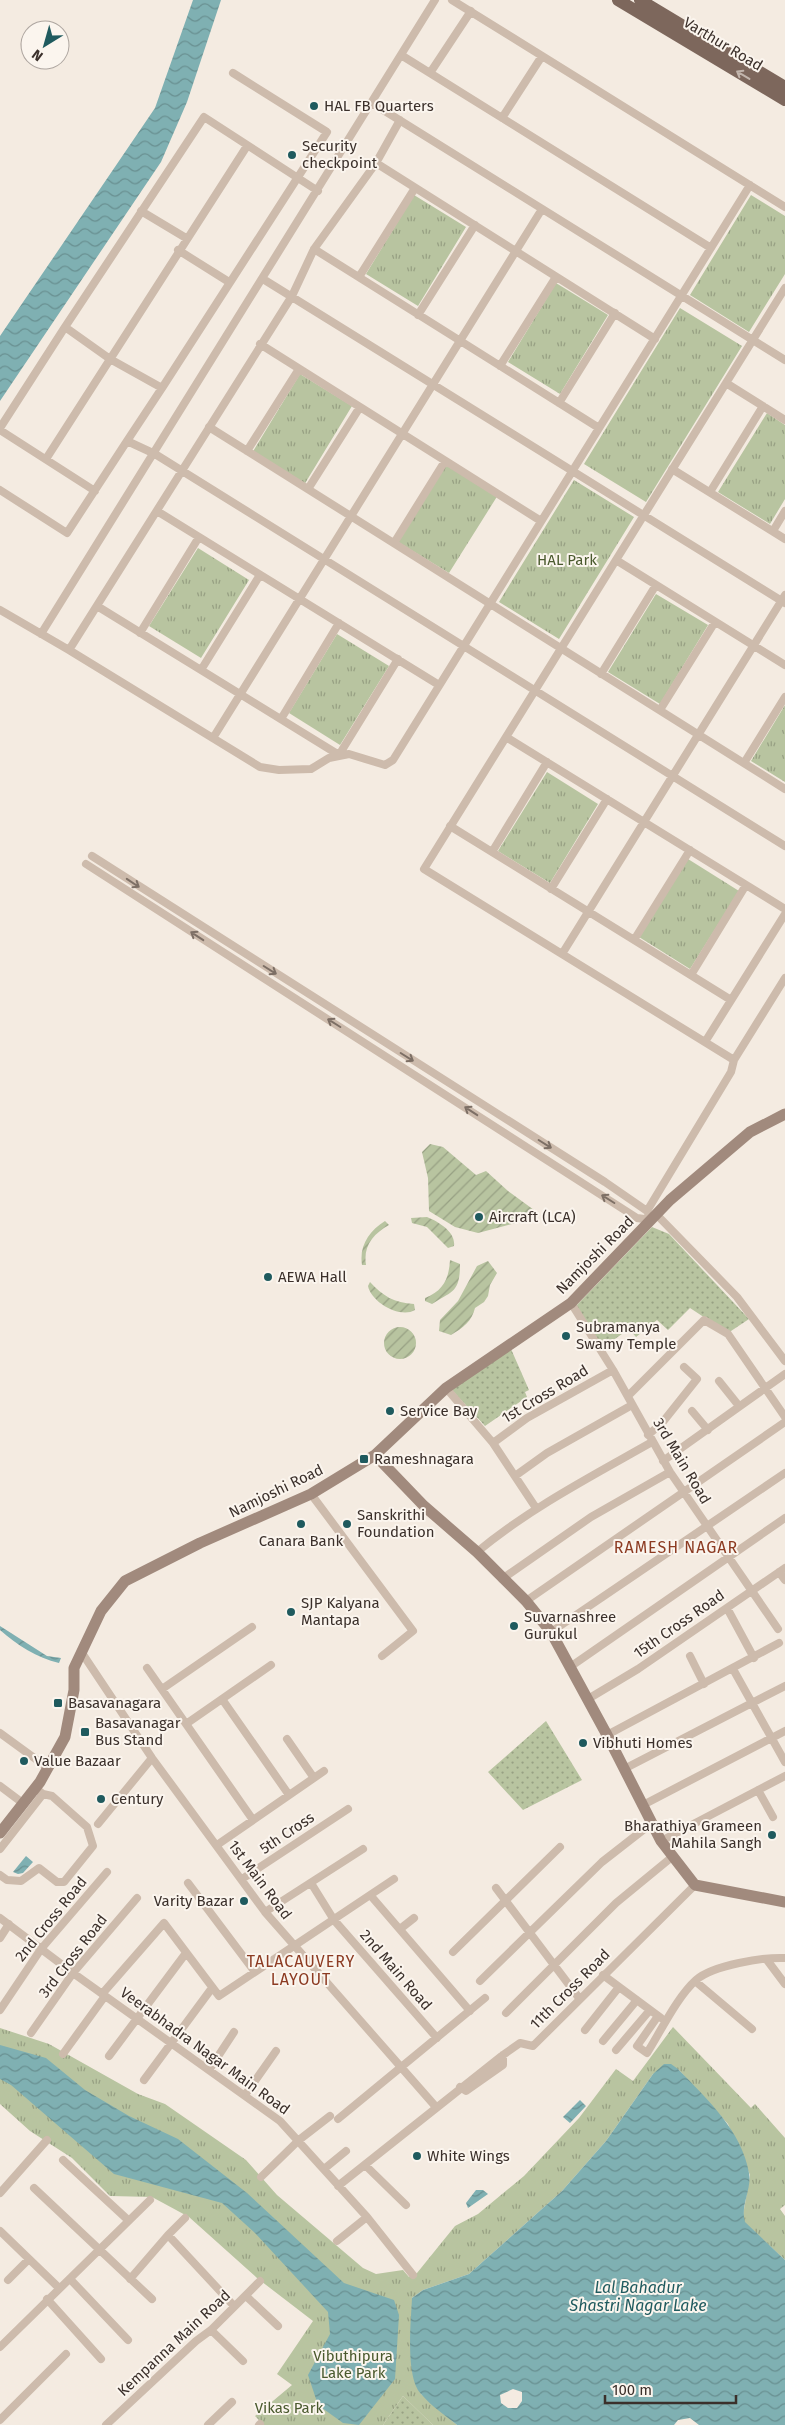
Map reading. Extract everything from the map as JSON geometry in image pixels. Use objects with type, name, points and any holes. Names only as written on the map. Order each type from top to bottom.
[{"type":"main road","name":"Varthur Road","points":[[618,0],[785,100]]},
{"type":"main road","name":"Varthur Road","points":[[640,0],[785,87]]},
{"type":"main road","name":"Namjoshi Road","points":[[0,1832],[24,1804],[39,1791],[48,1768],[65,1737],[74,1690],[74,1668],[101,1611],[125,1582],[200,1543],[312,1494],[374,1455],[446,1388],[571,1303],[651,1215],[750,1132],[785,1114]]},
{"type":"main road","points":[[374,1455],[424,1506],[477,1552],[526,1601],[551,1632],[607,1735],[661,1841],[695,1885],[785,1902]]},
{"type":"street","points":[[41,634],[155,454],[436,0]]},
{"type":"street","points":[[452,0],[785,207]]},
{"type":"street","points":[[430,74],[471,11]]},
{"type":"street","points":[[401,55],[711,248]]},
{"type":"street","points":[[502,118],[542,56]]},
{"type":"street","points":[[0,490],[67,533],[327,132],[233,73]]},
{"type":"street","points":[[372,103],[785,360]]},
{"type":"street","points":[[95,491],[0,429],[204,117],[318,191]]},
{"type":"street","points":[[70,650],[260,344],[292,296],[314,249],[376,163],[400,120]]},
{"type":"street","points":[[46,459],[178,250],[247,146]]},
{"type":"street","points":[[376,163],[655,339]]},
{"type":"street","points":[[0,610],[70,650],[260,767],[311,769],[339,755],[349,754],[385,765],[393,760],[750,185]]},
{"type":"street","points":[[359,277],[415,188]]},
{"type":"street","points":[[213,738],[542,209]]},
{"type":"street","points":[[141,211],[186,238]]},
{"type":"street","points":[[418,315],[475,225]]},
{"type":"street","points":[[314,249],[599,428]]},
{"type":"street","points":[[178,250],[228,282]]},
{"type":"street","points":[[500,366],[556,277]]},
{"type":"street","points":[[263,278],[643,515],[784,600],[698,734],[562,954]]},
{"type":"street","points":[[734,1060],[424,869],[752,340],[782,299],[785,288]]},
{"type":"street","points":[[559,403],[615,313]]},
{"type":"street","points":[[65,327],[110,359],[162,388]]},
{"type":"street","points":[[260,344],[541,521]]},
{"type":"street","points":[[247,451],[299,369]]},
{"type":"street","points":[[726,383],[785,420]]},
{"type":"street","points":[[710,492],[763,406]]},
{"type":"street","points":[[308,489],[360,407]]},
{"type":"street","points":[[209,427],[785,789]]},
{"type":"street","points":[[127,441],[155,454],[182,470],[785,846]]},
{"type":"street","points":[[394,543],[445,461]]},
{"type":"street","points":[[672,469],[785,539]]},
{"type":"street","points":[[156,511],[440,685]]},
{"type":"street","points":[[772,531],[785,511]]},
{"type":"street","points":[[140,633],[199,537]]},
{"type":"street","points":[[616,560],[785,665]]},
{"type":"street","points":[[201,670],[260,575]]},
{"type":"street","points":[[601,674],[656,585]]},
{"type":"street","points":[[97,606],[339,755]]},
{"type":"street","points":[[660,710],[715,622]]},
{"type":"street","points":[[281,719],[339,623]]},
{"type":"street","points":[[339,755],[398,659]]},
{"type":"street","points":[[744,763],[785,697]]},
{"type":"street","points":[[506,737],[785,909]]},
{"type":"street","points":[[492,852],[547,762]]},
{"type":"street","points":[[551,889],[607,799]]},
{"type":"street","points":[[450,826],[731,1000]]},
{"type":"street","points":[[634,940],[690,850]]},
{"type":"street","points":[[92,856],[605,1182],[651,1215],[738,1297],[785,1362]]},
{"type":"street","points":[[86,864],[638,1218],[651,1215],[731,1072],[734,1060],[785,978]]},
{"type":"street","points":[[690,975],[746,885]]},
{"type":"street","points":[[705,1042],[785,914]]},
{"type":"street","name":"3rd Main Road","points":[[571,1303],[613,1370],[663,1461],[778,1629]]},
{"type":"street","points":[[628,1396],[704,1320],[728,1334],[785,1417]]},
{"type":"street","points":[[477,1552],[536,1508],[650,1438],[697,1379],[684,1368]]},
{"type":"street","name":"1st Cross Road","points":[[493,1443],[526,1418],[613,1370]]},
{"type":"street","points":[[663,1461],[785,1374]]},
{"type":"street","points":[[719,1381],[739,1406]]},
{"type":"street","points":[[446,1388],[493,1443],[536,1508]]},
{"type":"street","points":[[515,1476],[547,1453],[632,1404]]},
{"type":"street","points":[[692,1411],[708,1430]]},
{"type":"street","points":[[526,1601],[785,1422]]},
{"type":"street","points":[[502,1579],[591,1517],[670,1472]]},
{"type":"street","points":[[551,1632],[785,1473]]},
{"type":"street","points":[[312,1494],[413,1631],[382,1656]]},
{"type":"street","points":[[570,1667],[785,1518]]},
{"type":"street","points":[[782,1570],[785,1580]]},
{"type":"street","name":"15th Cross Road","points":[[588,1699],[638,1669],[782,1570]]},
{"type":"street","points":[[727,1608],[754,1658]]},
{"type":"street","points":[[162,1689],[252,1627]]},
{"type":"street","points":[[607,1735],[779,1643]]},
{"type":"street","name":"1st Main Road","points":[[82,1653],[152,1758],[266,1912],[436,2107]]},
{"type":"street","points":[[690,1656],[704,1684]]},
{"type":"street","points":[[186,1724],[271,1665]]},
{"type":"street","points":[[147,1668],[253,1820]]},
{"type":"street","points":[[733,1669],[785,1762]]},
{"type":"street","points":[[624,1769],[785,1686]]},
{"type":"street","points":[[222,1699],[289,1795]]},
{"type":"street","points":[[643,1805],[785,1732]]},
{"type":"street","points":[[0,1733],[48,1768]]},
{"type":"street","points":[[287,1739],[314,1778]]},
{"type":"street","points":[[98,1824],[152,1758]]},
{"type":"street","points":[[217,1845],[324,1771]]},
{"type":"street","points":[[661,1841],[785,1776]]},
{"type":"street","points":[[0,1786],[24,1804]]},
{"type":"street","points":[[758,1790],[773,1817]]},
{"type":"street","points":[[0,1849],[39,1791],[52,1796],[87,1827],[94,1846],[64,1882],[58,1882],[39,1868],[21,1881],[12,1882],[0,1875]]},
{"type":"street","name":"5th Cross","points":[[242,1880],[348,1808]]},
{"type":"street","points":[[480,1981],[602,1862],[652,1823]]},
{"type":"street","points":[[453,1952],[560,1847]]},
{"type":"street","points":[[266,1912],[363,1849]]},
{"type":"street","points":[[506,2013],[616,1903],[672,1857]]},
{"type":"street","name":"2nd Cross Road","points":[[0,2010],[41,1949],[107,1872]]},
{"type":"street","points":[[63,2054],[104,1995],[164,1923],[219,1996],[394,1879]]},
{"type":"street","points":[[188,1883],[255,1972]]},
{"type":"street","name":"2nd Main Road","points":[[311,1883],[334,1920],[436,2038]]},
{"type":"street","name":"11th Cross Road","points":[[338,2186],[460,2087],[503,2055],[520,2043],[533,2046],[579,1998],[695,1885]]},
{"type":"street","points":[[496,1888],[579,1998]]},
{"type":"street","points":[[371,1896],[470,2011]]},
{"type":"street","name":"3rd Cross Road","points":[[31,2033],[73,1973],[137,1898]]},
{"type":"street","name":"Veerabhadra Nagar Main Road","points":[[0,1918],[170,2043],[280,2120],[368,2217],[413,2275]]},
{"type":"street","points":[[400,1929],[414,1918]]},
{"type":"street","points":[[0,1938],[9,1924]]},
{"type":"street","points":[[110,2056],[186,1953]]},
{"type":"street","points":[[658,2016],[637,2046],[647,2053],[695,1981],[702,1975],[740,1962],[785,1958]]},
{"type":"street","points":[[766,1960],[785,1984]]},
{"type":"street","points":[[603,1975],[666,2023]]},
{"type":"street","points":[[695,1981],[752,2028]]},
{"type":"street","points":[[585,2030],[619,1987]]},
{"type":"street","points":[[144,2080],[212,1988]]},
{"type":"street","points":[[338,2119],[485,1998]]},
{"type":"street","points":[[603,2041],[637,2000]]},
{"type":"street","points":[[616,2050],[650,2010]]},
{"type":"street","points":[[209,2070],[234,2032]]},
{"type":"street","points":[[245,2095],[276,2052]]},
{"type":"street","points":[[261,2177],[299,2140],[330,2116]]},
{"type":"street","points":[[0,2193],[47,2140]]},
{"type":"street","points":[[324,2169],[346,2151]]},
{"type":"street","points":[[63,2160],[128,2220]]},
{"type":"street","points":[[366,2164],[406,2204]]},
{"type":"street","points":[[34,2188],[152,2299]]},
{"type":"street","points":[[0,2347],[150,2200]]},
{"type":"street","points":[[337,2241],[368,2217]]},
{"type":"street","points":[[130,2279],[185,2218]]},
{"type":"street","points":[[1,2235],[59,2288]]},
{"type":"street","points":[[168,2236],[234,2306]]},
{"type":"street","points":[[8,2280],[30,2260]]},
{"type":"street","points":[[70,2279],[128,2340]]},
{"type":"street","name":"Kempanna Main Road","points":[[106,2425],[196,2341],[211,2330],[260,2281]]},
{"type":"street","points":[[246,2296],[278,2326]]},
{"type":"street","points":[[47,2299],[101,2359]]},
{"type":"street","points":[[211,2330],[243,2361]]},
{"type":"street","points":[[2,2415],[66,2354]]},
{"type":"street","points":[[208,2425],[232,2402]]},
{"type":"green space","points":[[414,195],[466,227],[418,306],[366,274]]},
{"type":"green space","points":[[751,195],[785,216],[785,274],[749,332],[690,295]]},
{"type":"green space","points":[[556,283],[608,315],[560,394],[508,362]]},
{"type":"green space","points":[[680,308],[742,346],[646,502],[584,464]]},
{"type":"green space","points":[[300,374],[352,406],[304,485],[252,453]]},
{"type":"green space","points":[[767,413],[785,425],[785,499],[770,524],[718,492]]},
{"type":"green space","points":[[446,463],[498,495],[449,573],[398,542]]},
{"type":"green space","name":"HAL Park","points":[[574,480],[634,517],[559,639],[499,602]]},
{"type":"green space","points":[[198,548],[249,580],[201,658],[149,626]]},
{"type":"green space","points":[[656,594],[708,625],[660,704],[608,672]]},
{"type":"green space","points":[[337,634],[389,666],[340,745],[289,713]]},
{"type":"green space","points":[[785,705],[785,782],[751,761]]},
{"type":"green space","points":[[547,772],[598,804],[550,883],[498,851]]},
{"type":"green space","points":[[688,859],[739,891],[690,969],[639,937]]},
{"type":"green space","points":[[430,1144],[443,1147],[476,1175],[486,1171],[508,1191],[534,1210],[535,1218],[478,1233],[455,1227],[429,1211],[428,1178],[422,1152]]},
{"type":"green space","points":[[427,1217],[450,1232],[454,1246],[448,1248],[427,1227],[412,1223],[411,1218]]},
{"type":"green space","points":[[385,1221],[389,1225],[378,1232],[370,1241],[365,1258],[366,1265],[362,1265],[361,1258],[366,1240],[374,1229]]},
{"type":"green space","points":[[652,1227],[669,1234],[749,1319],[728,1333],[690,1308],[668,1330],[657,1320],[636,1337],[629,1329],[605,1346],[597,1344],[576,1306]]},
{"type":"green space","points":[[450,1260],[460,1264],[460,1274],[454,1290],[432,1304],[425,1301],[425,1298],[436,1292],[444,1284]]},
{"type":"green space","points":[[488,1261],[497,1273],[484,1302],[475,1308],[474,1313],[463,1327],[451,1335],[439,1331],[440,1320],[458,1301],[477,1266]]},
{"type":"green space","points":[[370,1282],[389,1298],[414,1304],[415,1310],[409,1312],[394,1311],[380,1303],[370,1292],[368,1286]]},
{"type":"green space","points":[[400,1327],[412,1331],[416,1343],[412,1355],[400,1359],[388,1355],[384,1343],[388,1331]]},
{"type":"green space","points":[[511,1349],[529,1390],[525,1392],[527,1397],[485,1426],[451,1389]]},
{"type":"green space","points":[[546,1721],[582,1780],[523,1810],[488,1772]]},
{"type":"green space","name":"Vibuthipura Lake Park","points":[[673,2027],[751,2108],[755,2104],[785,2138],[785,2205],[780,2209],[785,2216],[785,2260],[744,2222],[743,2215],[750,2175],[728,2124],[678,2069],[653,2074],[606,2141],[562,2191],[469,2274],[423,2290],[412,2298],[412,2371],[421,2394],[457,2425],[433,2425],[403,2396],[383,2425],[264,2425],[255,2416],[292,2385],[277,2374],[313,2321],[257,2278],[189,2217],[152,2197],[110,2196],[72,2158],[30,2131],[0,2104],[0,2028],[49,2044],[138,2094],[165,2104],[246,2160],[277,2195],[363,2268],[376,2274],[403,2270],[409,2277],[417,2273],[455,2226],[478,2214],[524,2176],[579,2118],[616,2069],[633,2081]]},
{"type":"green space","points":[[403,2396],[433,2425],[383,2425]]},
{"type":"water","points":[[193,0],[221,0],[187,102],[161,162],[0,401],[0,336],[155,108]]},
{"type":"water","points":[[0,1626],[47,1656],[61,1658],[59,1663],[43,1658],[20,1646],[0,1630]]},
{"type":"water","points":[[26,1856],[33,1862],[23,1873],[13,1872]]},
{"type":"water","points":[[0,2045],[46,2058],[85,2090],[129,2116],[178,2139],[247,2193],[344,2283],[394,2300],[399,2315],[395,2379],[359,2425],[343,2423],[318,2405],[308,2375],[330,2334],[328,2312],[255,2233],[222,2203],[114,2174],[11,2085],[0,2079]]},
{"type":"water","name":"Lal Bahadur Shastri Nagar Lake","points":[[664,2064],[671,2064],[722,2116],[739,2143],[749,2173],[749,2185],[744,2210],[745,2222],[785,2260],[785,2425],[699,2425],[690,2418],[678,2420],[674,2425],[457,2425],[429,2402],[416,2386],[410,2348],[412,2298],[423,2290],[469,2274],[562,2191],[606,2141],[653,2074]],"holes":[[[513,2389],[522,2392],[522,2401],[517,2408],[508,2408],[501,2403],[500,2395]]]},
{"type":"water","points":[[580,2100],[586,2106],[570,2123],[563,2117]]},
{"type":"water","points":[[476,2190],[483,2190],[488,2194],[468,2208],[466,2203]]},
{"type":"place","name":"HAL FB Quarters","points":[[314,106]]},
{"type":"place","name":"Security checkpoint","points":[[292,155]]},
{"type":"place","name":"Aircraft (LCA)","points":[[479,1217]]},
{"type":"place","name":"AEWA Hall","points":[[268,1277]]},
{"type":"place","name":"Subramanya Swamy Temple","points":[[566,1336]]},
{"type":"place","name":"Service Bay","points":[[390,1411]]},
{"type":"place","name":"Rameshnagara","points":[[364,1459]]},
{"type":"place","name":"Canara Bank","points":[[301,1524]]},
{"type":"place","name":"Sanskrithi Foundation","points":[[347,1524]]},
{"type":"place","name":"SJP Kalyana Mantapa","points":[[291,1612]]},
{"type":"place","name":"Suvarnashree Gurukul","points":[[514,1626]]},
{"type":"place","name":"Basavanagara","points":[[58,1703]]},
{"type":"place","name":"Basavanagar Bus Stand","points":[[85,1732]]},
{"type":"place","name":"Vibhuti Homes","points":[[583,1743]]},
{"type":"place","name":"Value Bazaar","points":[[24,1761]]},
{"type":"place","name":"Century","points":[[101,1799]]},
{"type":"place","name":"Bharathiya Grameen Mahila Sangh","points":[[772,1835]]},
{"type":"place","name":"Varity Bazar","points":[[244,1901]]},
{"type":"place","name":"White Wings","points":[[417,2156]]},
{"type":"district","name":"RAMESH NAGAR","points":[[676,1547]]},
{"type":"district","name":"TALACAUVERY LAYOUT","points":[[301,1970]]},
{"type":"park label","name":"Vikas Park","points":[[289,2408]]}]
